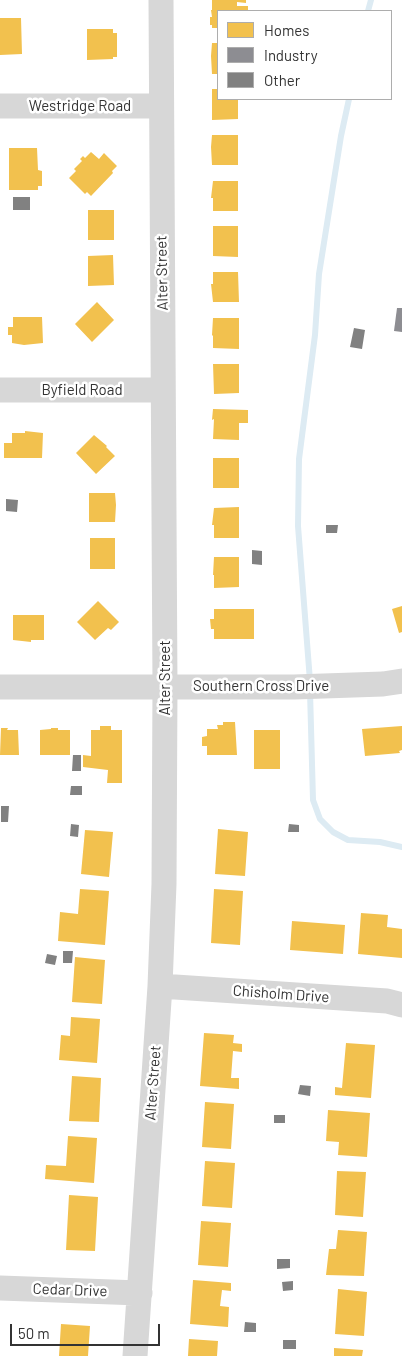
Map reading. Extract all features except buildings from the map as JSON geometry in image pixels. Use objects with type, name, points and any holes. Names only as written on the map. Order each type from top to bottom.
[{"type":"street","name":"Alter Street","points":[[135,1356],[160,986],[164,884],[165,686],[161,0]]},
{"type":"street","name":"Westridge Road","points":[[0,106],[161,106]]},
{"type":"street","name":"Byfield Road","points":[[0,390],[163,390]]},
{"type":"street","name":"Southern Cross Drive","points":[[0,687],[294,687],[383,684],[402,681]]},
{"type":"street","name":"Chisholm Drive","points":[[160,986],[387,1000],[402,1005]]},
{"type":"street","name":"Cedar Drive","points":[[0,1288],[140,1293]]},
{"type":"waterway","points":[[368,10],[371,0]]},
{"type":"waterway","points":[[310,681],[298,526],[299,459],[315,335],[319,274],[341,136],[349,100]]},
{"type":"waterway","points":[[310,691],[313,800],[320,819],[333,832],[348,840],[380,842],[402,847]]}]
